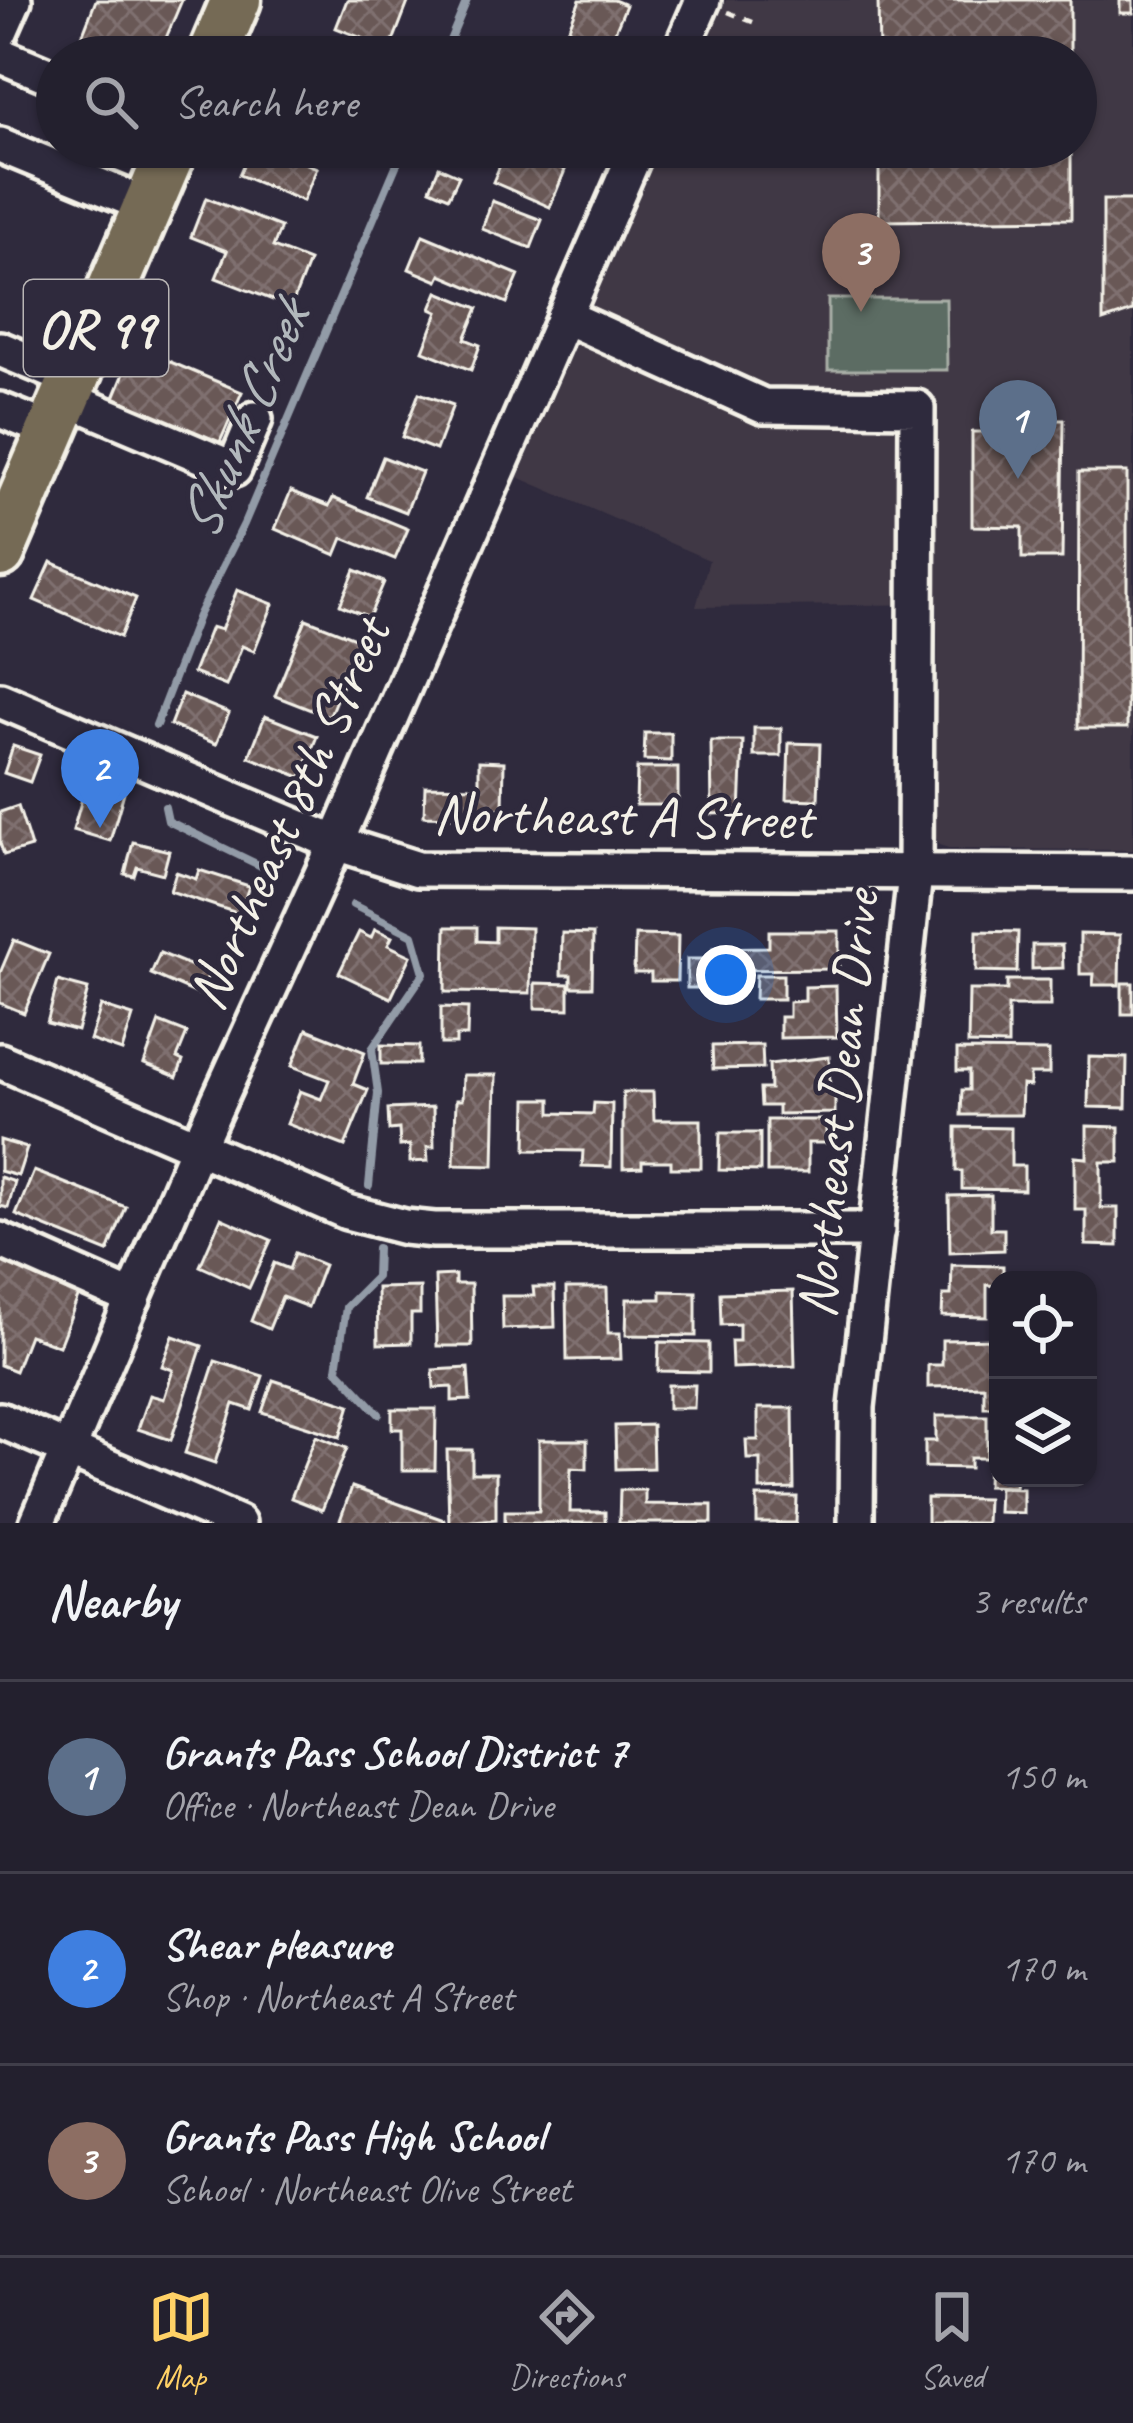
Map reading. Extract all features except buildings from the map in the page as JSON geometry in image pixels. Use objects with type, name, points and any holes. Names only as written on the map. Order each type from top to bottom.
[{"type":"highway","points":[[221,36],[236,0]]},
{"type":"highway","name":"OR 99","points":[[0,552],[164,168]]},
{"type":"street","points":[[0,32],[14,0]]},
{"type":"street","points":[[694,36],[716,6]]},
{"type":"street","points":[[0,55],[36,70]]},
{"type":"street","points":[[0,145],[36,160]]},
{"type":"street","points":[[56,168],[148,206]]},
{"type":"street","name":"Northeast 8th Street","points":[[37,1523],[629,168]]},
{"type":"street","name":"Northeast Dean Drive","points":[[564,316],[764,406],[917,408],[915,874],[857,1407],[856,1523]]},
{"type":"street","points":[[0,349],[64,403],[234,470],[255,419]]},
{"type":"street","points":[[0,410],[64,403]]},
{"type":"street","name":"Northeast A Street","points":[[0,700],[336,842],[391,862],[447,871],[1133,873]]},
{"type":"street","points":[[0,1061],[347,1212],[405,1227],[477,1232],[877,1230]]},
{"type":"street","points":[[0,1240],[133,1299]]},
{"type":"street","points":[[0,1420],[238,1523]]},
{"type":"path","points":[[716,6],[755,23]]},
{"type":"shaded area","points":[[726,0],[1133,0],[1133,850],[952,849],[939,845],[938,604],[696,607],[709,560],[518,477],[652,168],[1097,168],[1097,36],[710,36]]},
{"type":"green space","points":[[828,299],[946,299],[947,370],[828,370]]},
{"type":"waterway","name":"Skunk Creek","points":[[452,36],[467,0]]},
{"type":"waterway","name":"Skunk Creek","points":[[156,725],[198,616],[244,524],[395,168]]},
{"type":"waterway","name":"Skunk Creek","points":[[165,807],[168,821],[267,869]]},
{"type":"waterway","name":"Skunk Creek","points":[[353,905],[413,935],[424,973],[372,1049],[378,1093],[369,1186]]},
{"type":"waterway","name":"Skunk Creek","points":[[377,1248],[376,1277],[346,1307],[337,1369],[379,1414]]},
{"type":"place","name":"Grants Pass High School","points":[[861,312]]},
{"type":"place","name":"Grants Pass School District 7","points":[[1018,479]]},
{"type":"place","name":"Shear pleasure","points":[[100,828]]}]
